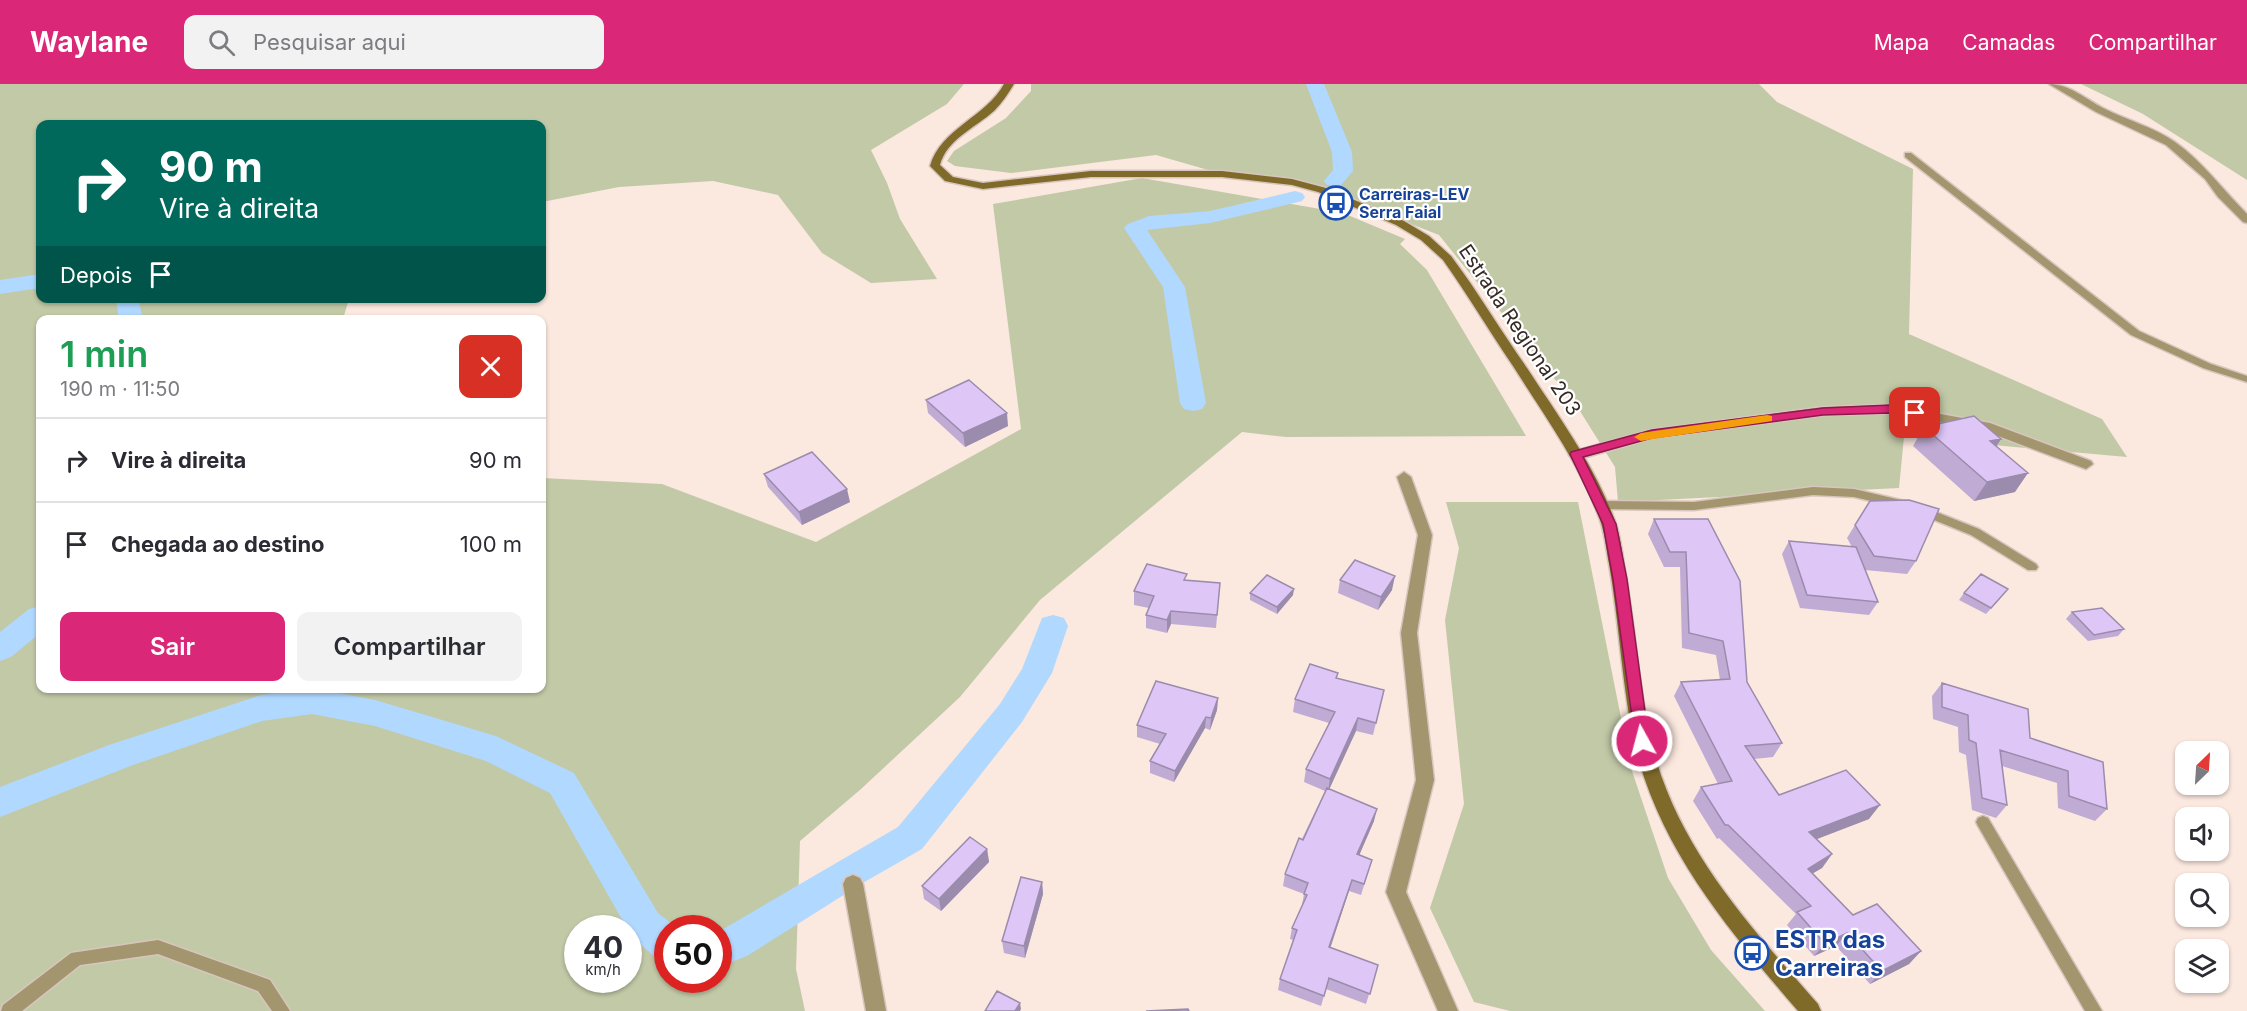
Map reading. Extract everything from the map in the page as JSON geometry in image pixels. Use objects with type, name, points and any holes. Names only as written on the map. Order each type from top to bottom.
[{"type":"main road","name":"Estrada Regional 203","points":[[1009,84],[1000,100],[990,111],[941,148],[935,166],[949,179],[983,186],[1091,174],[1222,174],[1261,177],[1322,190],[1400,223],[1425,238],[1447,258],[1576,454],[1602,505],[1609,524],[1620,579],[1642,741],[1660,802],[1683,845],[1716,895],[1759,951],[1811,1011]]},
{"type":"street","points":[[2054,84],[2099,110],[2170,144],[2209,177],[2222,195],[2247,220]]},
{"type":"street","points":[[1576,454],[1652,434],[1823,411],[1891,409],[1985,426],[2086,464]]},
{"type":"street","points":[[1404,477],[1425,535],[1408,633],[1425,780],[1395,892],[1448,1011]]},
{"type":"street","points":[[852,884],[876,1011]]},
{"type":"lane","points":[[1908,156],[2135,333],[2207,366],[2247,379]]},
{"type":"lane","points":[[1602,505],[1694,506],[1814,491],[1854,493],[1894,501],[1941,517],[1975,532],[2032,567]]},
{"type":"lane","points":[[1983,822],[2094,1011]]},
{"type":"lane","points":[[9,1011],[77,958],[158,947],[264,985],[282,1011]]},
{"type":"green space","points":[[0,84],[964,84],[947,104],[871,150],[887,183],[900,219],[937,279],[871,283],[822,253],[778,195],[713,181],[619,187],[546,201],[546,120],[36,120],[36,303],[348,303],[344,315],[36,315],[36,693],[546,693],[546,478],[662,484],[816,542],[1021,429],[993,204],[1142,178],[1343,213],[1405,239],[1400,244],[1427,270],[1526,436],[1286,437],[1242,432],[1040,600],[960,697],[861,789],[800,841],[796,969],[805,1011],[0,1011]]},
{"type":"green space","points":[[1031,84],[1759,84],[1777,102],[1913,169],[1909,334],[2102,419],[2127,457],[1904,437],[1899,488],[1618,502],[1615,467],[1578,408],[1439,235],[1320,188],[1222,174],[1156,155],[1011,173],[955,166],[947,161],[954,151],[1006,118],[1031,91]]},
{"type":"green space","points":[[2081,84],[2247,84],[2247,180],[2143,114]]},
{"type":"green space","points":[[1446,502],[1578,502],[1631,768],[1668,878],[1711,950],[1765,1011],[1510,1011],[1474,1002],[1430,908],[1464,804],[1445,620],[1459,548]]},
{"type":"building","points":[[969,380],[1007,413],[963,433],[926,400]]},
{"type":"building","points":[[1974,416],[2001,439],[1990,441],[2028,473],[1987,482],[1924,427]]},
{"type":"building","points":[[812,452],[847,489],[799,512],[764,474]]},
{"type":"building","points":[[1909,500],[1939,509],[1916,561],[1874,556],[1855,525],[1870,501]]},
{"type":"building","points":[[1654,519],[1708,519],[1740,581],[1747,682],[1782,743],[1745,746],[1779,795],[1846,770],[1880,805],[1809,832],[1832,854],[1808,869],[1853,915],[1877,904],[1921,951],[1882,971],[1847,933],[1825,944],[1797,912],[1811,906],[1728,825],[1725,825],[1701,787],[1732,781],[1681,682],[1730,679],[1723,641],[1689,633],[1686,552],[1670,552]]},
{"type":"building","points":[[1789,541],[1856,547],[1878,602],[1807,595]]},
{"type":"building","points":[[1355,560],[1395,576],[1381,597],[1340,580]]},
{"type":"building","points":[[1147,564],[1187,574],[1184,580],[1220,583],[1217,615],[1171,611],[1167,620],[1146,615],[1154,596],[1134,591]]},
{"type":"building","points":[[1981,574],[2008,589],[1991,608],[1964,593]]},
{"type":"building","points":[[1267,575],[1294,589],[1277,607],[1250,593]]},
{"type":"building","points":[[2102,608],[2124,629],[2094,635],[2072,612]]},
{"type":"building","points":[[1310,664],[1338,673],[1336,678],[1384,690],[1376,723],[1358,718],[1330,779],[1306,769],[1335,712],[1295,699]]},
{"type":"building","points":[[1156,681],[1218,698],[1211,718],[1206,717],[1175,771],[1150,761],[1166,734],[1137,725]]},
{"type":"building","points":[[1942,683],[2028,709],[2030,738],[2103,762],[2107,809],[2069,796],[2068,771],[2000,750],[2007,805],[1982,798],[1976,743],[1969,740],[1968,715],[1942,707]]},
{"type":"building","points":[[1327,788],[1377,809],[1357,854],[1372,860],[1364,884],[1352,880],[1329,947],[1378,965],[1370,994],[1329,978],[1324,996],[1280,979],[1297,930],[1292,928],[1307,895],[1304,894],[1308,883],[1285,874],[1299,838],[1303,840]]},
{"type":"building","points":[[970,837],[987,849],[939,899],[922,886]]},
{"type":"building","points":[[1021,877],[1042,882],[1024,946],[1002,941]]},
{"type":"building","points":[[997,991],[1020,1003],[1015,1011],[985,1011]]},
{"type":"building","points":[[1188,1009],[1189,1011],[1146,1011]]},
{"type":"waterway","points":[[1315,84],[1342,152],[1343,171],[1334,181]]},
{"type":"waterway","points":[[1193,403],[1174,287],[1135,228],[1149,222],[1210,217],[1295,197]]},
{"type":"waterway","points":[[0,287],[36,282]]},
{"type":"waterway","points":[[128,303],[130,315]]},
{"type":"waterway","points":[[0,649],[36,620]]},
{"type":"waterway","points":[[732,945],[848,873],[910,838],[1011,713],[1036,673],[1053,626]]},
{"type":"waterway","points":[[0,802],[121,755],[261,708],[312,701],[375,713],[496,750],[562,783],[645,925],[654,933]]},
{"type":"slow traffic","points":[[1641,437],[1767,419]]},
{"type":"place","name":"Carreiras-LEV Serra Faial","points":[[1336,203]]},
{"type":"place","name":"ESTR das Carreiras","points":[[1752,953]]},
{"type":"route","points":[[1642,741],[1620,579],[1609,524],[1576,454],[1652,434],[1823,411],[1891,409],[1915,413]]}]
